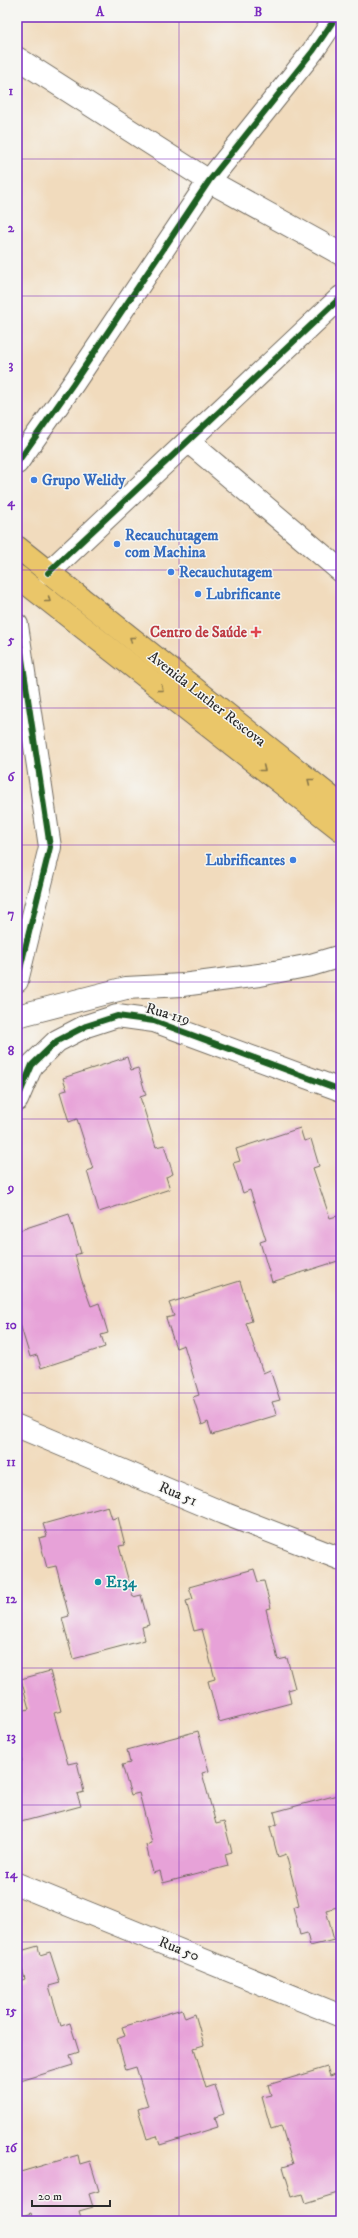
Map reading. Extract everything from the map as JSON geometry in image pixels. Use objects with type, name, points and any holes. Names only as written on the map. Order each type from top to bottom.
[{"type":"main road","name":"Avenida Luther Rescova","points":[[17,547],[341,805]]},
{"type":"main road","name":"Avenida Luther Rescova","points":[[17,576],[341,830]]},
{"type":"street","points":[[17,463],[77,378],[209,181],[312,51],[336,17]]},
{"type":"street","points":[[17,58],[209,181],[341,254]]},
{"type":"street","points":[[48,573],[189,442],[341,297]]},
{"type":"street","points":[[189,442],[341,571]]},
{"type":"street","points":[[17,625],[50,847],[17,981]]},
{"type":"street","points":[[17,1016],[126,988],[182,985],[259,975],[311,965],[341,956]]},
{"type":"street","name":"Rua 119","points":[[17,1100],[32,1065],[57,1041],[86,1026],[117,1016],[154,1020],[341,1090]]},
{"type":"street","name":"Rua 51","points":[[17,1426],[223,1513],[341,1559]]},
{"type":"street","name":"Rua 50","points":[[17,1884],[341,2016]]},
{"type":"building","points":[[127,1057],[131,1070],[138,1068],[146,1095],[140,1097],[156,1147],[164,1145],[173,1174],[166,1177],[170,1189],[99,1212],[87,1171],[93,1169],[77,1119],[69,1122],[60,1092],[67,1090],[63,1078]]},
{"type":"building","points":[[300,1128],[304,1141],[311,1139],[319,1166],[313,1168],[330,1218],[337,1216],[341,1227],[341,1260],[272,1282],[260,1242],[266,1240],[250,1190],[243,1193],[233,1163],[240,1161],[236,1149]]},
{"type":"building","points":[[69,1214],[81,1253],[75,1255],[81,1278],[91,1306],[99,1303],[108,1333],[101,1335],[105,1347],[41,1368],[37,1355],[30,1357],[17,1314],[17,1231]]},
{"type":"building","points":[[240,1281],[252,1321],[246,1323],[263,1373],[270,1370],[280,1400],[272,1402],[277,1415],[212,1435],[208,1422],[202,1425],[193,1397],[199,1395],[184,1345],[176,1348],[166,1318],[174,1316],[169,1303]]},
{"type":"building","name":"E134","points":[[108,1506],[112,1519],[118,1517],[125,1545],[119,1546],[133,1597],[141,1595],[149,1625],[142,1627],[145,1640],[73,1659],[62,1618],[69,1616],[56,1566],[47,1568],[39,1538],[47,1536],[43,1524]]},
{"type":"building","points":[[254,1569],[258,1582],[264,1581],[271,1608],[266,1609],[278,1660],[287,1658],[295,1688],[288,1690],[291,1703],[219,1722],[208,1681],[215,1679],[202,1629],[194,1631],[186,1601],[193,1599],[189,1587]]},
{"type":"building","points":[[50,1671],[61,1711],[54,1713],[68,1764],[77,1762],[84,1792],[77,1794],[81,1806],[17,1823],[17,1762],[22,1761],[17,1741],[17,1712],[29,1709],[21,1679]]},
{"type":"building","points":[[198,1731],[209,1771],[202,1773],[216,1824],[224,1822],[232,1852],[225,1854],[228,1866],[163,1883],[160,1871],[153,1873],[146,1845],[152,1843],[139,1793],[131,1795],[122,1765],[130,1763],[127,1750]]},
{"type":"building","points":[[341,1794],[341,1906],[326,1910],[334,1940],[310,1946],[307,1933],[300,1935],[293,1907],[299,1905],[286,1854],[278,1857],[270,1827],[277,1824],[274,1812]]},
{"type":"building","points":[[38,1946],[40,1955],[50,1952],[60,1983],[49,1986],[61,2026],[70,2023],[79,2052],[70,2055],[73,2065],[17,2082],[17,1982],[25,1979],[17,1952]]},
{"type":"building","points":[[182,2009],[185,2018],[195,2014],[204,2045],[194,2048],[206,2088],[215,2085],[224,2114],[215,2117],[218,2127],[160,2145],[157,2136],[147,2139],[138,2109],[148,2106],[136,2067],[126,2070],[117,2039],[125,2036],[122,2027]]},
{"type":"building","points":[[327,2067],[330,2076],[341,2072],[341,2192],[305,2203],[302,2194],[292,2197],[283,2167],[293,2164],[281,2126],[271,2129],[262,2097],[271,2095],[268,2085]]},
{"type":"building","points":[[78,2155],[80,2164],[90,2161],[99,2191],[89,2194],[93,2207],[79,2211],[82,2221],[34,2221],[31,2213],[22,2216],[17,2202],[17,2173]]},
{"type":"cycle path","points":[[17,463],[73,384],[209,181],[313,51],[336,17]]},
{"type":"cycle path","points":[[48,573],[341,297]]},
{"type":"cycle path","points":[[17,625],[50,847],[17,981]]},
{"type":"cycle path","points":[[17,1100],[32,1065],[57,1041],[86,1026],[117,1016],[154,1021],[341,1090]]},
{"type":"place","name":"Grupo Welidy","points":[[34,480]]},
{"type":"place","name":"Recauchutagem com Machina","points":[[117,544]]},
{"type":"place","name":"Recauchutagem","points":[[171,572]]},
{"type":"place","name":"Lubrificante","points":[[198,594]]},
{"type":"place","name":"Centro de Saúde","points":[[256,632]]},
{"type":"place","name":"Lubrificantes","points":[[293,860]]},
{"type":"place","name":"E134","points":[[98,1582]]}]
